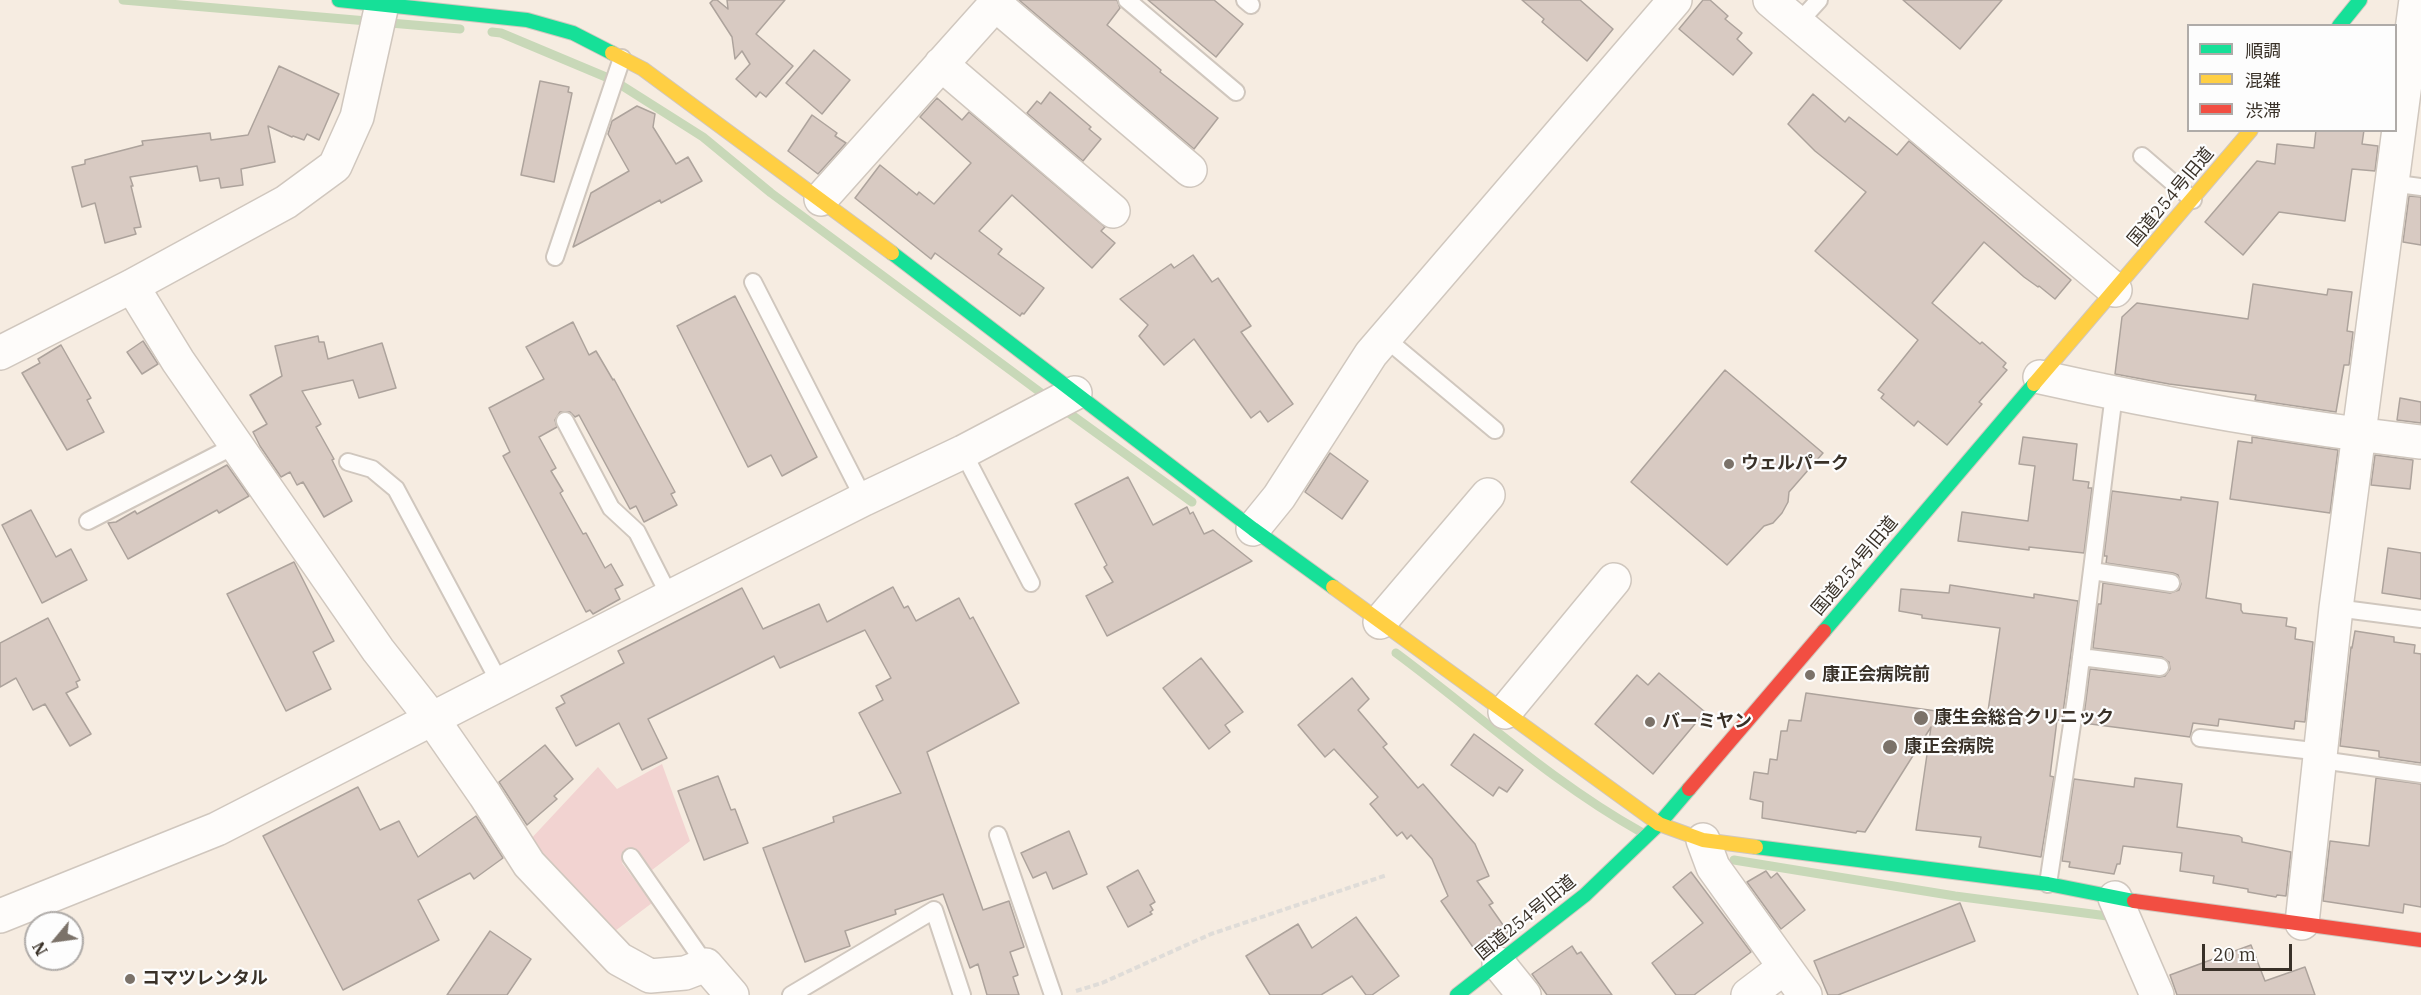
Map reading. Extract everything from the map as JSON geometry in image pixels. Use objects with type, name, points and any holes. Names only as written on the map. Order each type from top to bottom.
[{"type":"street","points":[[339,0],[382,2],[526,20],[573,33],[643,69],[821,199],[1252,530],[1659,824],[1703,840],[2048,884],[2115,898],[2421,940]]},
{"type":"street","points":[[1252,530],[1278,497],[1371,354],[1675,0]]},
{"type":"street","points":[[1770,0],[1809,12],[2115,290]]},
{"type":"street","points":[[2341,24],[2360,0]]},
{"type":"street","points":[[2302,923],[2322,756],[2336,608],[2360,435],[2406,185],[2416,0]]},
{"type":"street","points":[[0,353],[132,286],[286,202],[335,166],[357,117],[382,2]]},
{"type":"street","points":[[821,199],[997,2],[1190,170]]},
{"type":"street","points":[[941,64],[1113,211]]},
{"type":"street","name":"国道254号旧道","points":[[1457,995],[1500,964],[1585,895],[1659,824],[2249,132]]},
{"type":"street","points":[[132,286],[178,362],[378,650],[433,720],[529,864],[620,959],[650,976],[685,973],[706,965],[732,995]]},
{"type":"street","points":[[2040,377],[2114,394],[2360,435],[2421,442]]},
{"type":"street","points":[[0,916],[217,829],[670,597],[963,452],[1075,393]]},
{"type":"street","points":[[1380,622],[1488,495]]},
{"type":"street","points":[[1505,712],[1614,580]]},
{"type":"street","points":[[1703,840],[1713,867],[1805,995]]},
{"type":"street","points":[[2115,898],[2157,995]]},
{"type":"street","points":[[1500,964],[1524,995]]},
{"type":"street","points":[[1748,995],[1785,967]]},
{"type":"lane","points":[[1127,0],[1236,92]]},
{"type":"lane","points":[[555,257],[622,58]]},
{"type":"lane","points":[[2142,156],[2193,200]]},
{"type":"lane","points":[[753,282],[864,499]]},
{"type":"lane","points":[[1385,338],[1495,430]]},
{"type":"lane","points":[[2048,884],[2081,657],[2114,394]]},
{"type":"lane","points":[[565,421],[611,508],[637,532],[670,597]]},
{"type":"lane","points":[[88,522],[236,445]]},
{"type":"lane","points":[[963,452],[1031,583]]},
{"type":"lane","points":[[348,462],[372,469],[396,489],[501,685]]},
{"type":"lane","points":[[2092,571],[2171,583]]},
{"type":"lane","points":[[2336,608],[2421,619]]},
{"type":"lane","points":[[2081,657],[2160,667]]},
{"type":"lane","points":[[2200,738],[2322,756],[2421,774]]},
{"type":"lane","points":[[998,835],[1053,995]]},
{"type":"lane","points":[[631,857],[706,965]]},
{"type":"lane","points":[[791,995],[933,910],[962,995]]},
{"type":"path","points":[[1073,992],[1102,982],[1211,934],[1387,874]]},
{"type":"shaded area","points":[[662,764],[690,841],[652,870],[637,851],[622,863],[652,903],[615,931],[528,842],[598,767],[617,789]]},
{"type":"building","points":[[717,0],[728,9],[727,0],[785,0],[756,34],[793,66],[766,97],[760,92],[756,97],[736,79],[750,64],[742,51],[735,59],[732,37],[710,3]]},
{"type":"building","points":[[1019,0],[1117,0],[1120,8],[1107,25],[1161,70],[1160,72],[1218,118],[1194,149]]},
{"type":"building","points":[[1148,0],[1214,0],[1243,24],[1216,57]]},
{"type":"building","points":[[1522,0],[1580,0],[1613,29],[1587,61],[1542,22],[1544,19]]},
{"type":"building","points":[[1703,0],[1710,0],[1728,16],[1725,19],[1742,33],[1737,39],[1752,53],[1733,75],[1679,29]]},
{"type":"building","points":[[1903,0],[2002,0],[1960,49]]},
{"type":"building","points":[[814,50],[850,80],[822,114],[786,83]]},
{"type":"building","points":[[279,66],[339,94],[319,140],[307,134],[304,140],[292,137],[268,126],[275,162],[241,169],[243,185],[221,188],[219,178],[200,181],[197,166],[130,177],[141,227],[134,228],[136,234],[105,243],[95,203],[82,207],[72,167],[85,164],[85,160],[143,145],[142,141],[210,133],[211,140],[248,135]]},
{"type":"building","points":[[540,81],[569,87],[568,92],[572,93],[554,182],[521,175]]},
{"type":"building","points":[[1050,92],[1091,127],[1089,129],[1101,139],[1083,161],[1027,113],[1037,101],[1041,104]]},
{"type":"building","points":[[1813,94],[1845,122],[1849,117],[1897,155],[1909,141],[2071,280],[2055,299],[2024,277],[1984,242],[1932,303],[2006,363],[2003,367],[2007,370],[1979,402],[1982,404],[1947,445],[1918,421],[1914,426],[1881,398],[1884,394],[1878,390],[1918,340],[1815,251],[1866,192],[1815,151],[1788,124]]},
{"type":"building","points":[[937,98],[962,120],[969,112],[1105,227],[1101,231],[1115,243],[1092,268],[1012,195],[979,231],[1002,249],[998,254],[1044,288],[1020,316],[935,253],[931,259],[855,198],[880,165],[917,195],[919,192],[934,204],[971,163],[920,117]]},
{"type":"building","points":[[637,106],[655,114],[653,127],[676,164],[688,157],[702,181],[661,203],[660,200],[573,247],[591,193],[629,171],[608,134],[612,121]]},
{"type":"building","points":[[812,115],[837,133],[835,136],[846,143],[818,174],[788,151]]},
{"type":"building","points":[[2316,132],[2364,132],[2362,144],[2378,146],[2375,171],[2352,169],[2345,221],[2279,212],[2243,255],[2205,222],[2257,161],[2275,164],[2277,144],[2314,148]]},
{"type":"building","points":[[2409,196],[2421,197],[2421,245],[2403,242]]},
{"type":"building","points":[[1193,255],[1212,282],[1218,278],[1251,326],[1241,332],[1293,404],[1268,422],[1260,411],[1251,418],[1194,339],[1164,365],[1139,336],[1148,325],[1120,299],[1171,264],[1174,268]]},
{"type":"building","points":[[2253,284],[2327,295],[2328,289],[2352,292],[2347,331],[2353,332],[2349,365],[2344,365],[2336,412],[2255,400],[2256,395],[2169,384],[2115,374],[2122,317],[2137,303],[2248,319]]},
{"type":"building","points":[[735,296],[817,457],[782,476],[771,455],[748,467],[677,326]]},
{"type":"building","points":[[573,322],[589,355],[596,351],[614,379],[675,492],[671,494],[677,505],[644,522],[636,506],[630,509],[579,415],[575,417],[570,412],[560,412],[555,420],[557,427],[539,437],[556,468],[551,471],[563,491],[560,493],[583,534],[586,533],[605,568],[611,564],[623,585],[615,589],[620,599],[593,614],[590,610],[586,612],[503,456],[510,452],[489,408],[544,379],[526,347]]},
{"type":"building","points":[[318,336],[319,342],[324,342],[328,359],[382,343],[396,388],[359,398],[353,380],[302,391],[321,424],[316,427],[334,459],[332,460],[352,501],[324,517],[303,482],[297,485],[290,472],[281,477],[260,446],[253,432],[267,424],[250,395],[282,376],[275,346]]},
{"type":"building","points":[[143,341],[158,364],[142,374],[127,352]]},
{"type":"building","points":[[61,345],[91,398],[87,400],[104,432],[67,450],[22,373],[40,363],[38,359]]},
{"type":"building","points":[[1725,370],[1823,453],[1789,492],[1788,502],[1782,513],[1773,523],[1764,526],[1727,565],[1631,482]]},
{"type":"building","points":[[2400,398],[2421,402],[2421,423],[2397,420]]},
{"type":"building","points":[[2023,437],[2077,444],[2073,480],[2089,482],[2088,488],[2092,488],[2084,553],[2029,547],[2029,550],[1958,541],[1962,512],[2028,521],[2035,466],[2019,464]]},
{"type":"building","points":[[2252,437],[2338,450],[2330,513],[2230,499],[2238,441],[2252,443]]},
{"type":"building","points":[[1330,453],[1368,481],[1342,519],[1305,492]]},
{"type":"building","points":[[2375,455],[2413,460],[2410,489],[2371,485]]},
{"type":"building","points":[[227,465],[249,496],[219,513],[217,510],[128,559],[108,523],[116,522],[135,511],[137,514]]},
{"type":"building","points":[[1128,477],[1153,525],[1187,507],[1190,514],[1193,512],[1204,534],[1213,530],[1252,561],[1107,636],[1086,596],[1113,582],[1104,567],[1107,565],[1075,504]]},
{"type":"building","points":[[2112,491],[2181,500],[2181,497],[2218,502],[2206,598],[2241,604],[2243,613],[2287,618],[2286,626],[2296,628],[2295,639],[2313,642],[2305,722],[2295,721],[2294,729],[2219,719],[2218,726],[2193,723],[2190,737],[2083,723],[2090,669],[2159,677],[2165,676],[2170,669],[2169,662],[2162,657],[2093,648],[2103,583],[2170,593],[2179,590],[2181,584],[2178,575],[2173,573],[2106,563],[2107,556],[2104,556]]},
{"type":"building","points":[[31,510],[56,557],[71,549],[87,580],[42,603],[2,525]]},
{"type":"building","points":[[2388,548],[2421,553],[2421,599],[2382,593]]},
{"type":"building","points":[[294,562],[334,641],[313,652],[331,689],[286,711],[227,594]]},
{"type":"building","name":"康生会総合クリニック","points":[[1950,585],[2034,598],[2034,594],[2078,601],[2062,720],[2057,720],[2050,776],[2054,777],[2041,857],[1979,847],[1981,837],[1916,830],[1931,727],[1865,832],[1857,831],[1856,833],[1762,818],[1763,802],[1750,799],[1754,772],[1768,774],[1770,759],[1777,760],[1781,731],[1787,731],[1789,720],[1801,721],[1806,693],[1987,718],[2000,628],[1922,618],[1922,615],[1899,611],[1901,589],[1949,593]]},
{"type":"building","points":[[893,587],[904,608],[908,606],[916,621],[959,598],[970,619],[973,617],[1019,703],[927,752],[983,910],[1009,901],[1024,947],[1010,952],[1018,975],[1013,977],[1019,995],[987,995],[978,964],[970,968],[943,894],[895,910],[896,914],[845,931],[850,946],[805,962],[763,848],[834,822],[833,817],[901,793],[859,713],[883,700],[876,686],[891,678],[865,630],[780,668],[774,656],[648,719],[667,758],[642,770],[619,723],[576,746],[556,708],[565,703],[561,696],[624,663],[618,651],[742,588],[763,629],[819,604],[827,622]]},
{"type":"building","points":[[48,618],[80,680],[76,682],[78,687],[66,693],[91,734],[70,746],[45,704],[33,710],[16,678],[0,687],[0,643]]},
{"type":"building","points":[[2355,631],[2394,637],[2394,642],[2415,645],[2414,653],[2421,654],[2421,763],[2379,757],[2379,751],[2340,746],[2351,647]]},
{"type":"building","points":[[1201,658],[1243,712],[1225,725],[1230,732],[1209,749],[1163,688]]},
{"type":"building","points":[[1659,673],[1705,712],[1653,774],[1595,724],[1637,675],[1648,685]]},
{"type":"building","points":[[1352,678],[1369,699],[1358,710],[1387,744],[1383,747],[1418,788],[1423,784],[1475,844],[1489,876],[1477,881],[1493,903],[1489,905],[1508,932],[1477,953],[1441,901],[1448,896],[1432,859],[1411,835],[1407,839],[1402,832],[1397,836],[1370,804],[1378,797],[1334,749],[1325,757],[1298,725]]},
{"type":"building","points":[[1474,734],[1523,770],[1507,792],[1499,787],[1493,796],[1451,765]]},
{"type":"building","points":[[545,745],[573,779],[554,796],[557,799],[527,825],[499,782]]},
{"type":"building","points":[[718,776],[731,810],[735,809],[748,843],[704,860],[678,791]]},
{"type":"building","points":[[2135,778],[2182,784],[2177,827],[2239,836],[2242,842],[2291,852],[2286,896],[2277,895],[2276,897],[2248,892],[2248,889],[2213,883],[2214,876],[2180,871],[2182,853],[2123,846],[2120,864],[2117,864],[2114,874],[2069,867],[2070,862],[2062,861],[2074,779],[2134,787]]},
{"type":"building","points":[[2376,778],[2421,784],[2421,907],[2404,904],[2403,913],[2323,901],[2330,841],[2369,846]]},
{"type":"building","points":[[358,787],[380,830],[399,821],[418,857],[476,816],[503,858],[474,879],[470,873],[418,900],[439,940],[343,990],[263,836]]},
{"type":"building","points":[[1069,831],[1087,874],[1053,889],[1046,872],[1033,878],[1021,853]]},
{"type":"building","points":[[1138,870],[1155,902],[1150,905],[1153,910],[1150,912],[1152,914],[1128,927],[1107,887]]},
{"type":"building","points":[[1766,871],[1771,878],[1777,873],[1805,910],[1781,929],[1747,882]]},
{"type":"building","points":[[1691,872],[1751,952],[1694,995],[1676,995],[1652,963],[1703,923],[1673,887]]},
{"type":"building","points":[[1960,903],[1975,941],[1838,995],[1828,995],[1814,961]]},
{"type":"building","points":[[1356,917],[1399,976],[1372,995],[1366,995],[1352,976],[1321,995],[1270,995],[1246,956],[1298,924],[1312,948]]},
{"type":"building","points":[[490,931],[531,959],[507,995],[447,995]]},
{"type":"building","points":[[2251,945],[2265,981],[2305,967],[2315,995],[2177,995],[2170,975]]},
{"type":"building","points":[[1572,946],[1577,954],[1581,952],[1612,995],[1547,995],[1532,974]]},
{"type":"waterway","points":[[123,0],[460,29]]},
{"type":"waterway","points":[[492,32],[501,33],[613,80],[703,137],[771,193],[1048,398]]},
{"type":"waterway","points":[[1062,408],[1192,502]]},
{"type":"waterway","points":[[1396,653],[1546,770],[1641,832]]},
{"type":"waterway","points":[[1734,860],[1955,896],[2115,917]]},
{"type":"traffic: fast","points":[[339,0],[527,20],[573,33],[612,53]]},
{"type":"traffic: fast","points":[[2341,24],[2360,0]]},
{"type":"traffic: fast","points":[[892,253],[1253,529],[1333,587]]},
{"type":"traffic: fast","points":[[1824,631],[2034,384]]},
{"type":"traffic: fast","points":[[1457,995],[1585,895],[1659,824],[1689,789]]},
{"type":"traffic: fast","points":[[1756,847],[2048,884],[2134,901]]},
{"type":"traffic: slow","points":[[612,53],[643,69],[892,253]]},
{"type":"traffic: slow","points":[[2034,384],[2249,132]]},
{"type":"traffic: slow","points":[[1333,587],[1659,824],[1703,840],[1756,847]]},
{"type":"traffic: jam","points":[[1689,789],[1824,631]]},
{"type":"traffic: jam","points":[[2134,901],[2421,940]]},
{"type":"place","name":"ウェルパーク","points":[[1729,464]]},
{"type":"place","name":"康正会病院前","points":[[1810,675]]},
{"type":"place","name":"康生会総合クリニック","points":[[1921,718]]},
{"type":"place","name":"バーミヤン","points":[[1650,722]]},
{"type":"place","name":"康正会病院","points":[[1890,747]]},
{"type":"place","name":"コマツレンタル","points":[[130,979]]}]
